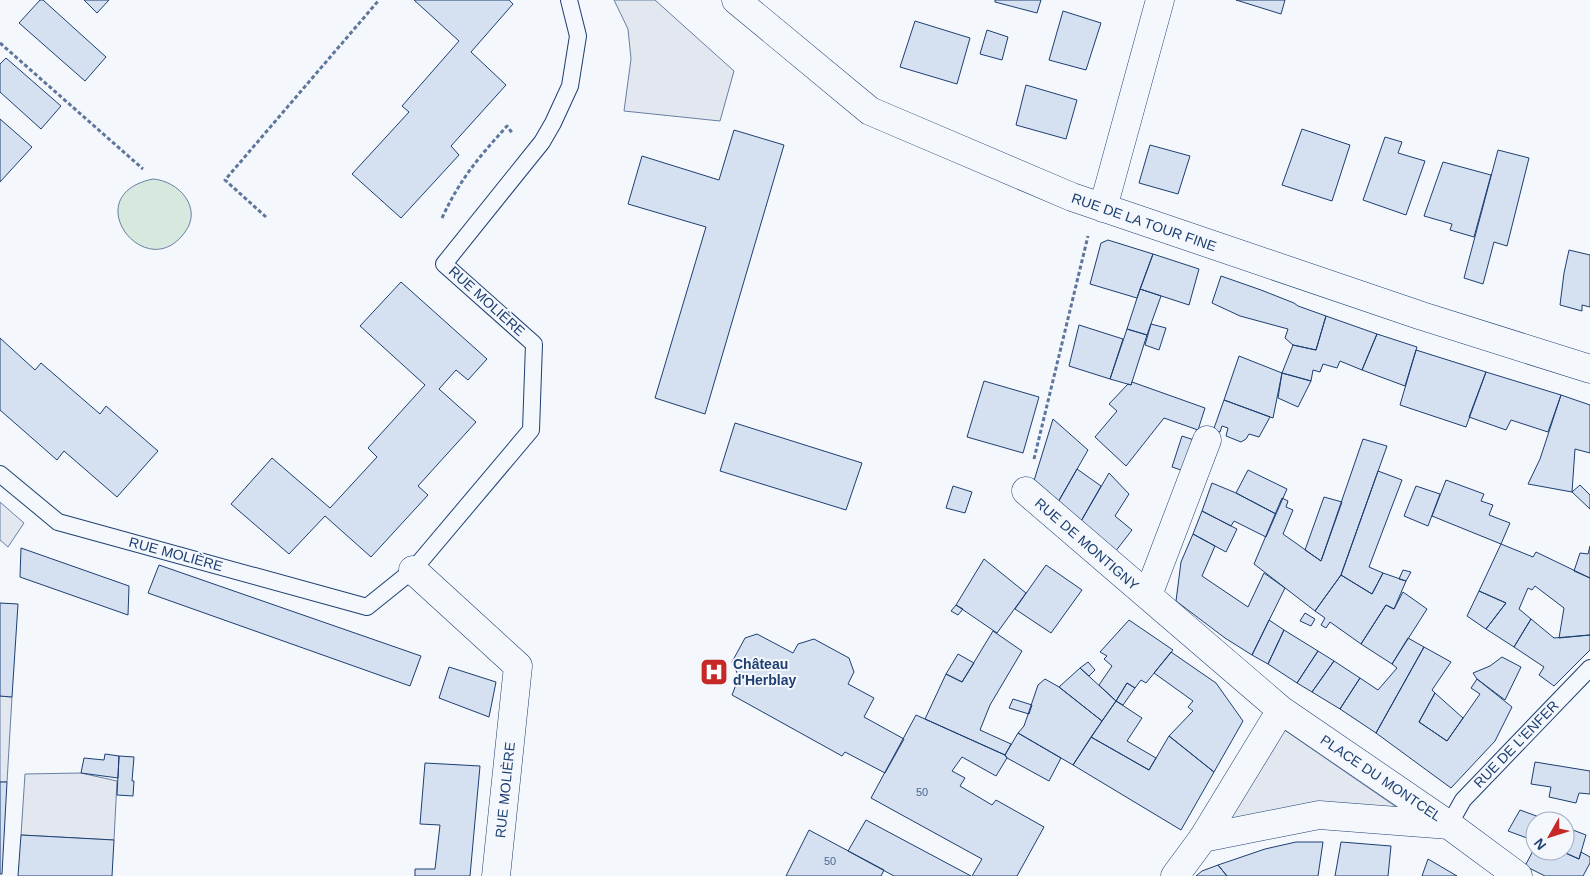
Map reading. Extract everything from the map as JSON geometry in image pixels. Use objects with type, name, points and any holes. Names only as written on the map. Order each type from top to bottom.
[{"type":"street","name":"RUE DE LA TOUR FINE","points":[[736,0],[870,111],[1072,197],[1422,316],[1590,369]]},
{"type":"street","points":[[1103,208],[1160,0]]},
{"type":"street","points":[[1148,596],[1207,440]]},
{"type":"street","name":"RUE DE MONTIGNY","points":[[1026,491],[1281,710]]},
{"type":"street","name":"RUE MOLIÈRE","points":[[413,570],[518,666],[496,876]]},
{"type":"street","points":[[1175,876],[1203,838],[1281,710]]},
{"type":"street","name":"PLACE DU MONTCEL","points":[[1281,710],[1449,825]]},
{"type":"street","name":"PLACE DU MONTCEL","points":[[1203,838],[1319,815],[1449,825]]},
{"type":"street","points":[[1449,825],[1518,876]]},
{"type":"lane","name":"RUE MOLIÈRE","points":[[0,474],[58,522],[367,607],[413,570],[531,430],[534,344],[444,264],[542,142],[553,123],[570,86],[578,36],[569,0]]},
{"type":"lane","name":"RUE DE L'ENFER","points":[[1449,825],[1463,800],[1590,668]]},
{"type":"path","points":[[266,217],[225,180],[379,0]]},
{"type":"path","points":[[0,43],[143,169]]},
{"type":"path","name":"RUE DE MONTIGNY","points":[[1026,491],[1088,236],[1103,208]]},
{"type":"shaded area","points":[[614,0],[655,0],[734,71],[720,121],[624,111],[631,59],[628,29]]},
{"type":"shaded area","points":[[153,179],[163,181],[179,190],[186,197],[190,205],[191,214],[190,223],[185,232],[169,246],[153,249],[137,244],[125,232],[119,217],[120,202],[130,188]]},
{"type":"shaded area","points":[[0,502],[24,523],[8,547],[0,540]]},
{"type":"shaded area","points":[[0,696],[12,697],[7,782],[0,782]]},
{"type":"shaded area","points":[[1283,729],[1405,813],[1224,821]]},
{"type":"shaded area","points":[[81,773],[117,781],[114,840],[21,835],[25,774]]},
{"type":"building","points":[[40,0],[43,0],[106,57],[85,81],[19,23]]},
{"type":"building","points":[[84,0],[109,0],[97,13]]},
{"type":"building","points":[[414,0],[509,0],[513,4],[471,52],[506,85],[451,146],[459,155],[401,218],[352,174],[409,112],[402,106],[459,41]]},
{"type":"building","points":[[995,0],[1041,0],[1037,13],[995,2]]},
{"type":"building","points":[[1236,0],[1285,0],[1281,14]]},
{"type":"building","points":[[1063,11],[1101,23],[1086,70],[1049,60]]},
{"type":"building","points":[[915,21],[970,38],[957,84],[900,67]]},
{"type":"building","points":[[987,30],[1008,37],[1002,60],[980,54]]},
{"type":"building","points":[[6,58],[61,106],[41,129],[0,92],[0,64]]},
{"type":"building","points":[[1026,85],[1077,100],[1066,139],[1016,125]]},
{"type":"building","points":[[0,119],[32,147],[0,182]]},
{"type":"building","points":[[1302,129],[1350,145],[1332,201],[1282,185]]},
{"type":"building","points":[[734,130],[784,145],[705,414],[655,398],[706,227],[628,204],[642,156],[719,180]]},
{"type":"building","points":[[1385,137],[1402,142],[1398,153],[1425,161],[1406,215],[1363,200]]},
{"type":"building","points":[[1150,145],[1190,156],[1178,194],[1139,183]]},
{"type":"building","points":[[1498,150],[1529,158],[1507,246],[1494,242],[1483,284],[1464,278]]},
{"type":"building","points":[[1443,162],[1491,175],[1474,237],[1450,230],[1452,224],[1424,216]]},
{"type":"building","points":[[1108,240],[1153,254],[1137,298],[1090,284],[1101,243]]},
{"type":"building","points":[[1569,250],[1590,255],[1590,307],[1582,305],[1582,311],[1560,305]]},
{"type":"building","points":[[1153,254],[1199,269],[1189,305],[1140,289]]},
{"type":"building","points":[[1221,276],[1326,316],[1316,350],[1293,345],[1285,338],[1288,329],[1240,316],[1212,303]]},
{"type":"building","points":[[401,282],[487,359],[468,380],[456,370],[439,389],[476,422],[418,486],[428,495],[371,557],[325,516],[289,554],[231,504],[272,458],[330,508],[377,457],[368,448],[425,385],[360,326]]},
{"type":"building","points":[[1140,289],[1161,296],[1147,335],[1127,329]]},
{"type":"building","points":[[1326,316],[1377,334],[1362,370],[1340,361],[1337,368],[1323,364],[1320,372],[1313,370],[1311,381],[1282,373],[1293,345],[1316,350]]},
{"type":"building","points":[[1151,324],[1166,328],[1159,350],[1145,345]]},
{"type":"building","points":[[1079,325],[1123,339],[1110,379],[1069,366]]},
{"type":"building","points":[[1127,329],[1147,335],[1131,385],[1110,379]]},
{"type":"building","points":[[1377,334],[1417,347],[1405,386],[1362,370]]},
{"type":"building","points":[[0,338],[35,370],[41,363],[100,414],[106,406],[158,451],[117,497],[64,451],[57,460],[0,410]]},
{"type":"building","points":[[1416,350],[1486,372],[1466,427],[1400,405]]},
{"type":"building","points":[[1239,356],[1282,373],[1273,418],[1224,400]]},
{"type":"building","points":[[1486,372],[1561,395],[1548,432],[1511,420],[1506,430],[1469,417]]},
{"type":"building","points":[[1282,373],[1311,381],[1298,407],[1278,398]]},
{"type":"building","points":[[984,381],[1039,397],[1023,453],[967,437]]},
{"type":"building","points":[[1132,382],[1205,408],[1198,430],[1164,418],[1126,466],[1095,437],[1117,411],[1109,404]]},
{"type":"building","points":[[1561,395],[1590,405],[1590,453],[1575,449],[1572,492],[1528,484],[1540,459]]},
{"type":"building","points":[[1224,400],[1270,417],[1259,437],[1249,434],[1241,442],[1226,436],[1228,428],[1222,426],[1220,432],[1213,431]]},
{"type":"building","points":[[1053,419],[1088,450],[1057,504],[1033,484]]},
{"type":"building","points":[[735,423],[862,463],[846,510],[720,471]]},
{"type":"building","points":[[1182,436],[1194,440],[1184,471],[1172,467]]},
{"type":"building","points":[[1363,439],[1387,446],[1341,575],[1315,611],[1254,564],[1282,498],[1288,501],[1286,507],[1293,510],[1283,534],[1321,561]]},
{"type":"building","points":[[1077,469],[1101,486],[1080,523],[1057,504]]},
{"type":"building","points":[[1248,470],[1287,489],[1276,514],[1236,493]]},
{"type":"building","points":[[1378,471],[1402,480],[1369,567],[1383,573],[1372,594],[1341,575]]},
{"type":"building","points":[[1109,473],[1129,494],[1115,516],[1132,530],[1115,552],[1080,523]]},
{"type":"building","points":[[1446,480],[1484,494],[1481,501],[1493,505],[1489,515],[1510,523],[1501,544],[1432,516]]},
{"type":"building","points":[[1212,483],[1276,514],[1266,537],[1234,521],[1231,526],[1202,511]]},
{"type":"building","points":[[1580,485],[1590,495],[1590,509],[1572,492]]},
{"type":"building","points":[[953,486],[972,492],[965,513],[946,508]]},
{"type":"building","points":[[1416,486],[1440,494],[1428,526],[1404,516]]},
{"type":"building","points":[[1324,497],[1342,502],[1321,561],[1305,550]]},
{"type":"building","points":[[1202,511],[1237,529],[1226,552],[1193,534]]},
{"type":"building","points":[[1193,534],[1215,546],[1202,576],[1248,607],[1264,573],[1285,588],[1252,655],[1225,638],[1176,601],[1181,562]]},
{"type":"building","points":[[1501,544],[1533,557],[1536,552],[1590,578],[1590,635],[1559,638],[1564,608],[1535,586],[1532,590],[1528,588],[1519,609],[1531,619],[1514,647],[1486,629],[1506,603],[1479,591]]},
{"type":"building","points":[[1590,546],[1590,578],[1574,571],[1580,553],[1588,554]]},
{"type":"building","points":[[21,548],[129,586],[128,615],[20,577]]},
{"type":"building","points":[[984,559],[1026,593],[997,633],[956,605]]},
{"type":"building","points":[[159,565],[421,656],[410,686],[148,593]]},
{"type":"building","points":[[1046,565],[1082,590],[1051,633],[1015,609]]},
{"type":"building","points":[[1403,570],[1411,572],[1406,581],[1399,579]]},
{"type":"building","points":[[1383,573],[1406,581],[1394,609],[1386,605],[1361,644],[1330,622],[1326,628],[1321,625],[1325,618],[1315,611],[1341,575],[1372,594]]},
{"type":"building","points":[[1479,591],[1506,603],[1486,629],[1467,616]]},
{"type":"building","points":[[1403,592],[1427,609],[1392,664],[1361,644],[1386,605],[1394,609]]},
{"type":"building","points":[[0,603],[18,604],[12,697],[0,696]]},
{"type":"building","points":[[956,605],[963,609],[958,615],[951,611]]},
{"type":"building","points":[[1305,613],[1315,619],[1311,626],[1300,621]]},
{"type":"building","points":[[1531,619],[1554,638],[1590,635],[1590,650],[1554,686],[1539,675],[1544,667],[1514,647]]},
{"type":"building","points":[[1129,620],[1173,650],[1146,683],[1141,680],[1135,688],[1127,683],[1116,701],[1099,685],[1112,666],[1104,659],[1107,656],[1100,652]]},
{"type":"building","points":[[1269,620],[1284,630],[1268,664],[1252,655]]},
{"type":"building","points":[[1284,630],[1318,651],[1297,683],[1268,664]]},
{"type":"building","points":[[993,631],[1022,651],[990,705],[980,730],[1011,744],[1005,755],[925,719],[946,674],[962,682]]},
{"type":"building","points":[[757,634],[793,653],[798,644],[814,639],[849,658],[854,672],[848,684],[874,698],[864,717],[904,739],[885,773],[845,752],[842,756],[732,695],[739,677],[732,662],[745,638]]},
{"type":"building","points":[[1408,638],[1424,647],[1376,733],[1340,709],[1360,678],[1378,690],[1397,668],[1392,664]]},
{"type":"building","points":[[1424,647],[1451,662],[1432,690],[1435,693],[1419,722],[1447,741],[1480,694],[1471,688],[1477,679],[1512,707],[1495,741],[1451,788],[1376,733]]},
{"type":"building","points":[[1318,651],[1334,661],[1312,692],[1297,683]]},
{"type":"building","points":[[1171,652],[1216,683],[1243,721],[1214,772],[1169,736],[1193,711],[1188,707],[1193,701],[1154,673]]},
{"type":"building","points":[[958,654],[974,663],[962,682],[946,674]]},
{"type":"building","points":[[1502,657],[1521,667],[1505,700],[1477,679],[1473,673],[1490,666]]},
{"type":"building","points":[[1334,661],[1360,678],[1340,709],[1312,692]]},
{"type":"building","points":[[1088,662],[1095,670],[1089,676],[1080,668]]},
{"type":"building","points":[[449,667],[496,682],[489,717],[439,698]]},
{"type":"building","points":[[1080,668],[1116,701],[1102,721],[1059,687]]},
{"type":"building","points":[[1045,679],[1059,687],[1102,721],[1073,765],[1018,733],[1024,726],[1038,685]]},
{"type":"building","points":[[1127,683],[1135,688],[1123,705],[1116,701]]},
{"type":"building","points":[[1435,693],[1463,718],[1447,741],[1419,722]]},
{"type":"building","points":[[1013,699],[1032,705],[1029,714],[1009,708]]},
{"type":"building","points":[[1116,701],[1142,718],[1127,741],[1156,758],[1149,770],[1091,737]]},
{"type":"building","points":[[916,715],[1005,755],[1007,758],[996,776],[962,757],[952,771],[965,778],[960,786],[992,805],[996,800],[1044,827],[1017,876],[972,876],[982,859],[871,798]]},
{"type":"building","points":[[1018,733],[1061,758],[1049,781],[1007,758],[1005,755]]},
{"type":"building","points":[[1169,736],[1214,772],[1181,830],[1073,765],[1091,737],[1149,770]]},
{"type":"building","points":[[105,754],[119,756],[118,778],[81,773],[84,758],[104,760]]},
{"type":"building","points":[[119,756],[134,757],[133,796],[117,795]]},
{"type":"building","points":[[1535,762],[1590,771],[1590,794],[1579,793],[1576,803],[1549,797],[1551,787],[1531,784]]},
{"type":"building","points":[[425,763],[480,766],[470,876],[415,876],[415,869],[435,869],[440,825],[420,824]]},
{"type":"building","points":[[0,782],[7,782],[2,874],[0,874]]},
{"type":"building","points":[[1520,810],[1525,812],[1525,837],[1508,831]]},
{"type":"building","points":[[866,820],[971,876],[894,876],[848,851]]},
{"type":"building","points":[[809,830],[884,870],[881,876],[786,876]]},
{"type":"building","points":[[1575,831],[1586,835],[1579,859],[1575,857]]},
{"type":"building","points":[[21,835],[114,840],[112,876],[18,876]]},
{"type":"building","points":[[1296,842],[1323,842],[1318,876],[1227,876],[1218,865],[1265,849]]},
{"type":"building","points":[[1341,842],[1391,846],[1388,876],[1335,876]]},
{"type":"building","points":[[1581,852],[1590,857],[1590,863],[1583,876],[1545,876],[1525,866],[1528,861],[1575,861],[1575,857],[1579,859]]},
{"type":"building","points":[[1428,859],[1457,876],[1422,876]]},
{"type":"building","points":[[1218,865],[1227,876],[1196,876],[1202,871]]},
{"type":"place","name":"Château d'Herblay","points":[[714,672]]}]
